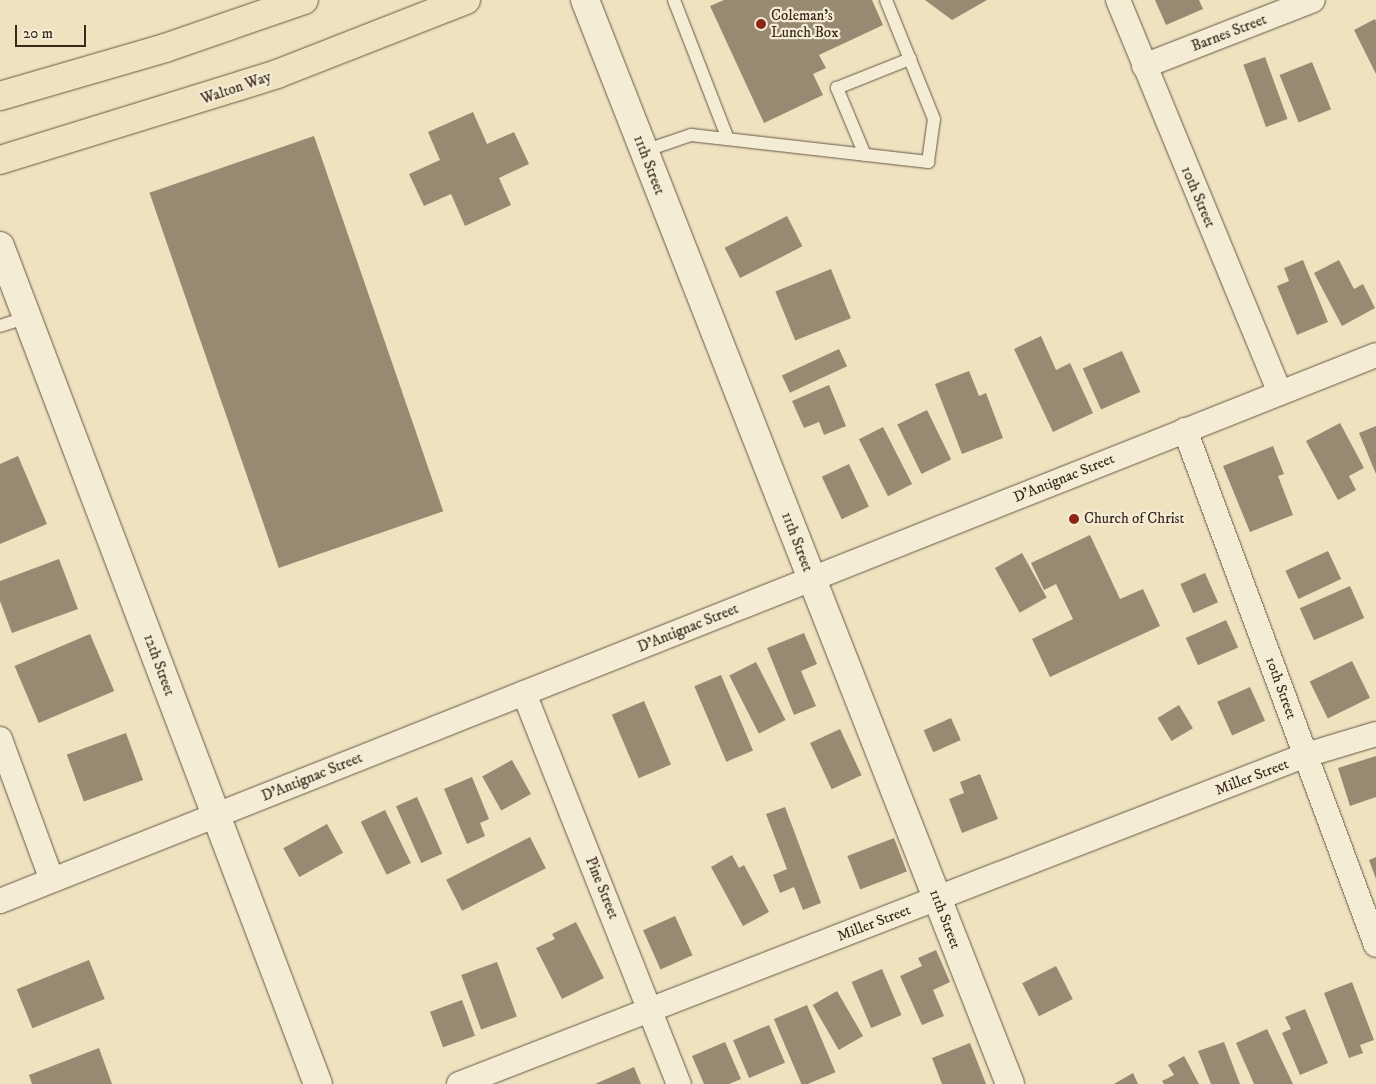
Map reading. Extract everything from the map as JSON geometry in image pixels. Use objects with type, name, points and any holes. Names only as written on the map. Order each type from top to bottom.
[{"type":"main road","points":[[0,96],[165,48],[304,0]]},
{"type":"main road","name":"Walton Way","points":[[0,160],[267,78],[466,0]]},
{"type":"main road","name":"11th Street","points":[[585,0],[1010,1084]]},
{"type":"main road","name":"12th Street","points":[[0,246],[29,316],[215,816],[318,1084]]},
{"type":"street","name":"10th Street","points":[[1118,0],[1280,393]]},
{"type":"street","name":"Barnes Street","points":[[1144,66],[1313,0]]},
{"type":"street","name":"D'Antignac Street","points":[[0,901],[1376,355]]},
{"type":"street","name":"10th Street","points":[[1185,430],[1376,945]]},
{"type":"street","name":"Pine Street","points":[[524,693],[679,1084]]},
{"type":"street","name":"Miller Street","points":[[458,1084],[1306,756],[1376,734]]},
{"type":"street","points":[[0,739],[52,880]]},
{"type":"lane","points":[[674,0],[728,139]]},
{"type":"lane","points":[[644,151],[691,135],[928,162],[934,120],[886,0]]},
{"type":"lane","points":[[865,155],[837,88],[910,59]]},
{"type":"lane","points":[[0,326],[29,316]]},
{"type":"building","points":[[724,0],[872,0],[883,25],[819,55],[826,68],[813,74],[823,95],[764,123],[710,6]]},
{"type":"building","points":[[925,0],[987,0],[952,20]]},
{"type":"building","points":[[1155,0],[1199,0],[1203,9],[1166,25]]},
{"type":"building","points":[[1375,19],[1376,22],[1376,74],[1354,30]]},
{"type":"building","points":[[1265,57],[1288,119],[1266,127],[1243,65]]},
{"type":"building","points":[[1312,62],[1331,109],[1299,122],[1280,75]]},
{"type":"building","points":[[473,112],[487,144],[514,132],[529,164],[499,178],[511,205],[465,226],[451,194],[424,206],[409,174],[440,160],[428,132]]},
{"type":"building","points":[[314,136],[443,511],[279,568],[149,193]]},
{"type":"building","points":[[787,216],[802,246],[740,278],[725,248]]},
{"type":"building","points":[[1303,260],[1328,322],[1297,335],[1277,286],[1289,281],[1284,268]]},
{"type":"building","points":[[1339,260],[1354,289],[1363,284],[1375,308],[1342,326],[1314,273]]},
{"type":"building","points":[[831,269],[851,318],[795,341],[775,291]]},
{"type":"building","points":[[1041,336],[1056,370],[1070,363],[1093,413],[1053,432],[1014,349]]},
{"type":"building","points":[[839,349],[847,366],[790,393],[782,376]]},
{"type":"building","points":[[1122,351],[1140,392],[1101,410],[1083,368]]},
{"type":"building","points":[[969,371],[979,396],[986,393],[1003,438],[962,454],[935,384]]},
{"type":"building","points":[[829,385],[846,426],[824,435],[819,422],[804,428],[792,401]]},
{"type":"building","points":[[927,410],[951,459],[921,474],[897,424]]},
{"type":"building","points":[[1340,423],[1364,468],[1349,476],[1356,490],[1338,500],[1306,441]]},
{"type":"building","points":[[1376,426],[1376,474],[1359,433]]},
{"type":"building","points":[[883,427],[912,484],[888,496],[859,439]]},
{"type":"building","points":[[1273,446],[1284,474],[1278,476],[1293,515],[1250,532],[1223,466]]},
{"type":"building","points":[[18,456],[47,524],[0,544],[0,464]]},
{"type":"building","points":[[849,464],[869,507],[842,519],[822,477]]},
{"type":"building","points":[[1090,535],[1120,599],[1143,589],[1160,626],[1050,677],[1032,639],[1073,619],[1056,584],[1044,590],[1031,563]]},
{"type":"building","points":[[1328,551],[1341,579],[1299,599],[1285,571]]},
{"type":"building","points":[[1022,553],[1047,598],[1020,613],[995,568]]},
{"type":"building","points":[[59,559],[78,609],[12,633],[0,601],[0,581]]},
{"type":"building","points":[[1205,573],[1218,602],[1193,613],[1180,584]]},
{"type":"building","points":[[1350,586],[1364,618],[1314,640],[1300,608]]},
{"type":"building","points":[[1226,620],[1238,647],[1198,665],[1186,638]]},
{"type":"building","points":[[804,633],[817,664],[801,671],[816,706],[794,715],[767,648]]},
{"type":"building","points":[[90,634],[114,691],[39,723],[15,666]]},
{"type":"building","points":[[1352,661],[1370,698],[1328,718],[1310,682]]},
{"type":"building","points":[[756,662],[786,720],[759,734],[729,676]]},
{"type":"building","points":[[721,675],[753,750],[726,762],[694,686]]},
{"type":"building","points":[[1250,687],[1265,721],[1232,735],[1217,702]]},
{"type":"building","points":[[644,701],[671,765],[639,778],[612,715]]},
{"type":"building","points":[[1179,705],[1193,728],[1171,741],[1158,718]]},
{"type":"building","points":[[951,718],[961,740],[933,752],[924,730]]},
{"type":"building","points":[[840,729],[862,775],[832,789],[810,743]]},
{"type":"building","points":[[126,733],[143,780],[84,802],[67,755]]},
{"type":"building","points":[[1376,756],[1376,797],[1350,806],[1338,768]]},
{"type":"building","points":[[512,760],[531,794],[501,811],[482,776]]},
{"type":"building","points":[[980,774],[998,819],[962,833],[949,799],[964,793],[960,782]]},
{"type":"building","points":[[472,777],[489,819],[480,823],[485,836],[467,844],[444,789]]},
{"type":"building","points":[[417,797],[442,854],[421,863],[396,806]]},
{"type":"building","points":[[785,807],[821,903],[803,910],[794,887],[780,893],[773,875],[787,869],[766,814]]},
{"type":"building","points":[[385,810],[411,863],[387,875],[361,822]]},
{"type":"building","points":[[327,824],[343,853],[299,877],[283,848]]},
{"type":"building","points":[[530,837],[546,868],[462,911],[446,880]]},
{"type":"building","points":[[894,838],[907,872],[860,890],[847,856]]},
{"type":"building","points":[[732,855],[739,868],[744,865],[769,912],[743,926],[711,867]]},
{"type":"building","points":[[1376,857],[1376,879],[1369,860]]},
{"type":"building","points":[[675,916],[692,955],[661,970],[643,930]]},
{"type":"building","points":[[576,922],[604,978],[562,999],[536,948],[555,939],[552,934]]},
{"type":"building","points":[[936,950],[950,982],[933,990],[944,1016],[922,1025],[900,976],[922,966],[918,958]]},
{"type":"building","points":[[89,960],[105,999],[32,1028],[17,989]]},
{"type":"building","points":[[497,962],[517,1017],[481,1029],[461,975]]},
{"type":"building","points":[[1056,966],[1073,999],[1039,1016],[1022,983]]},
{"type":"building","points":[[882,969],[902,1015],[871,1028],[852,982]]},
{"type":"building","points":[[1352,982],[1374,1040],[1360,1045],[1363,1053],[1349,1058],[1324,993]]},
{"type":"building","points":[[837,991],[863,1036],[839,1050],[813,1005]]},
{"type":"building","points":[[462,1000],[475,1036],[443,1047],[430,1012]]},
{"type":"building","points":[[807,1005],[836,1072],[808,1084],[801,1084],[774,1019]]},
{"type":"building","points":[[1305,1009],[1328,1063],[1300,1075],[1282,1033],[1291,1029],[1285,1017]]},
{"type":"building","points":[[769,1025],[785,1063],[749,1078],[733,1040]]},
{"type":"building","points":[[1267,1029],[1293,1084],[1254,1084],[1236,1043]]},
{"type":"building","points":[[725,1042],[741,1079],[729,1084],[704,1084],[692,1056]]},
{"type":"building","points":[[1224,1042],[1240,1084],[1211,1084],[1198,1051]]},
{"type":"building","points":[[970,1043],[986,1084],[942,1084],[932,1058]]},
{"type":"building","points":[[99,1048],[112,1084],[32,1084],[29,1075]]},
{"type":"building","points":[[1184,1056],[1199,1084],[1164,1084],[1162,1081],[1174,1075],[1168,1065]]},
{"type":"building","points":[[634,1067],[641,1084],[595,1084]]},
{"type":"building","points":[[1133,1073],[1138,1084],[1114,1084]]},
{"type":"place","name":"Coleman's Lunch Box","points":[[761,24]]},
{"type":"place","name":"Church of Christ","points":[[1074,519]]}]
